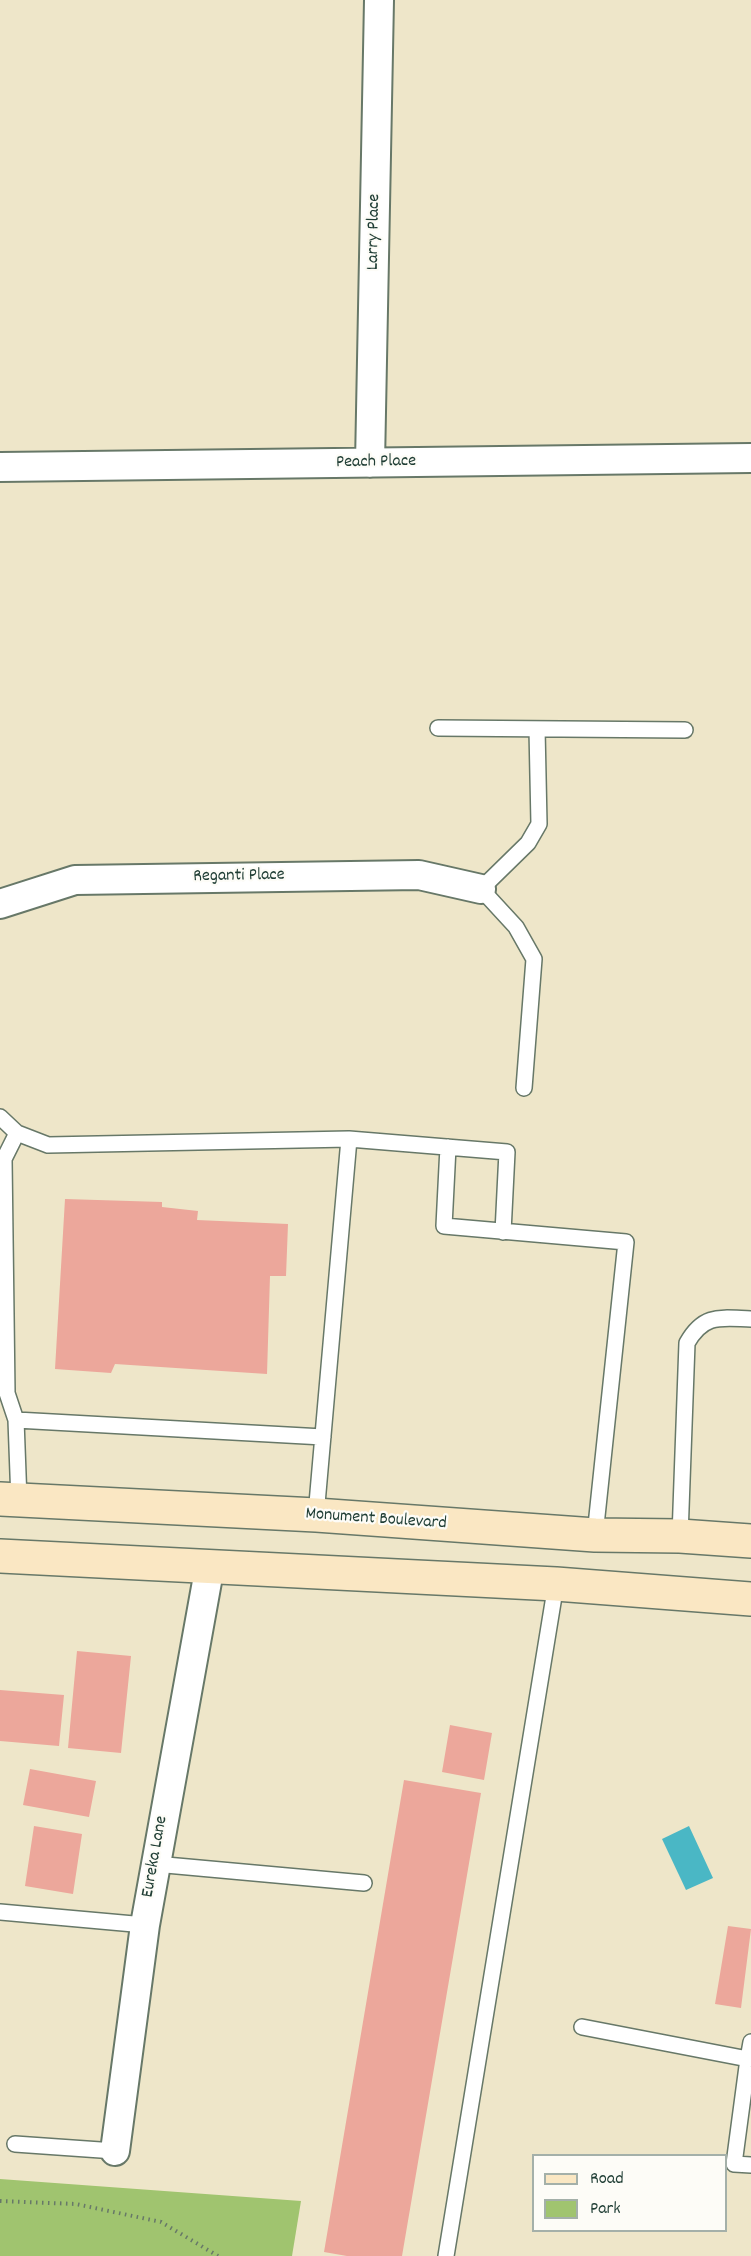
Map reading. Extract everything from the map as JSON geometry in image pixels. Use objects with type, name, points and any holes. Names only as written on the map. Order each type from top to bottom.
[{"type":"main road","name":"Monument Boulevard","points":[[10,1500],[316,1515],[595,1535],[680,1536],[751,1541]]},
{"type":"main road","points":[[0,1556],[556,1584],[751,1599]]},
{"type":"street","name":"Larry Place","points":[[370,463],[379,0]]},
{"type":"street","name":"Peach Place","points":[[0,466],[751,458]]},
{"type":"street","name":"Reganti Place","points":[[0,904],[75,879],[419,875],[481,889]]},
{"type":"street","name":"Eureka Lane","points":[[115,2151],[145,1925],[210,1565]]},
{"type":"lane","points":[[438,728],[685,730]]},
{"type":"lane","points":[[524,1088],[534,959],[516,927],[481,889],[528,843],[539,824],[537,729]]},
{"type":"lane","points":[[0,1118],[17,1133],[48,1145],[349,1139],[507,1152],[503,1232]]},
{"type":"lane","points":[[10,1500],[16,1420],[7,1393],[4,1159],[17,1133]]},
{"type":"lane","points":[[316,1515],[349,1139]]},
{"type":"lane","points":[[448,1147],[444,1226],[626,1242],[595,1535]]},
{"type":"lane","points":[[680,1536],[687,1343],[696,1328],[715,1317],[751,1319]]},
{"type":"lane","points":[[16,1420],[323,1437]]},
{"type":"lane","points":[[446,2256],[556,1584]]},
{"type":"lane","points":[[155,1864],[364,1883]]},
{"type":"lane","points":[[0,1912],[145,1925]]},
{"type":"lane","points":[[582,2027],[748,2059]]},
{"type":"lane","points":[[751,2042],[734,2164],[751,2165]]},
{"type":"lane","points":[[15,2144],[115,2151]]},
{"type":"path","points":[[0,2201],[76,2204],[160,2222],[218,2256]]},
{"type":"green space","points":[[0,2179],[301,2201],[292,2256],[0,2256]]},
{"type":"water","points":[[689,1826],[713,1878],[686,1890],[662,1839]]},
{"type":"building","points":[[65,1199],[162,1202],[162,1207],[198,1211],[197,1220],[288,1224],[286,1276],[270,1276],[267,1374],[115,1364],[111,1373],[55,1369]]},
{"type":"building","points":[[77,1651],[131,1656],[121,1753],[68,1748]]},
{"type":"building","points":[[0,1690],[64,1695],[59,1746],[0,1741]]},
{"type":"building","points":[[450,1725],[492,1733],[484,1780],[442,1772]]},
{"type":"building","points":[[30,1769],[96,1781],[89,1817],[23,1805]]},
{"type":"building","points":[[404,1780],[481,1793],[402,2256],[347,2256],[324,2252]]},
{"type":"building","points":[[34,1826],[82,1834],[73,1894],[25,1886]]},
{"type":"building","points":[[728,1926],[751,1929],[741,2008],[715,2004]]}]
